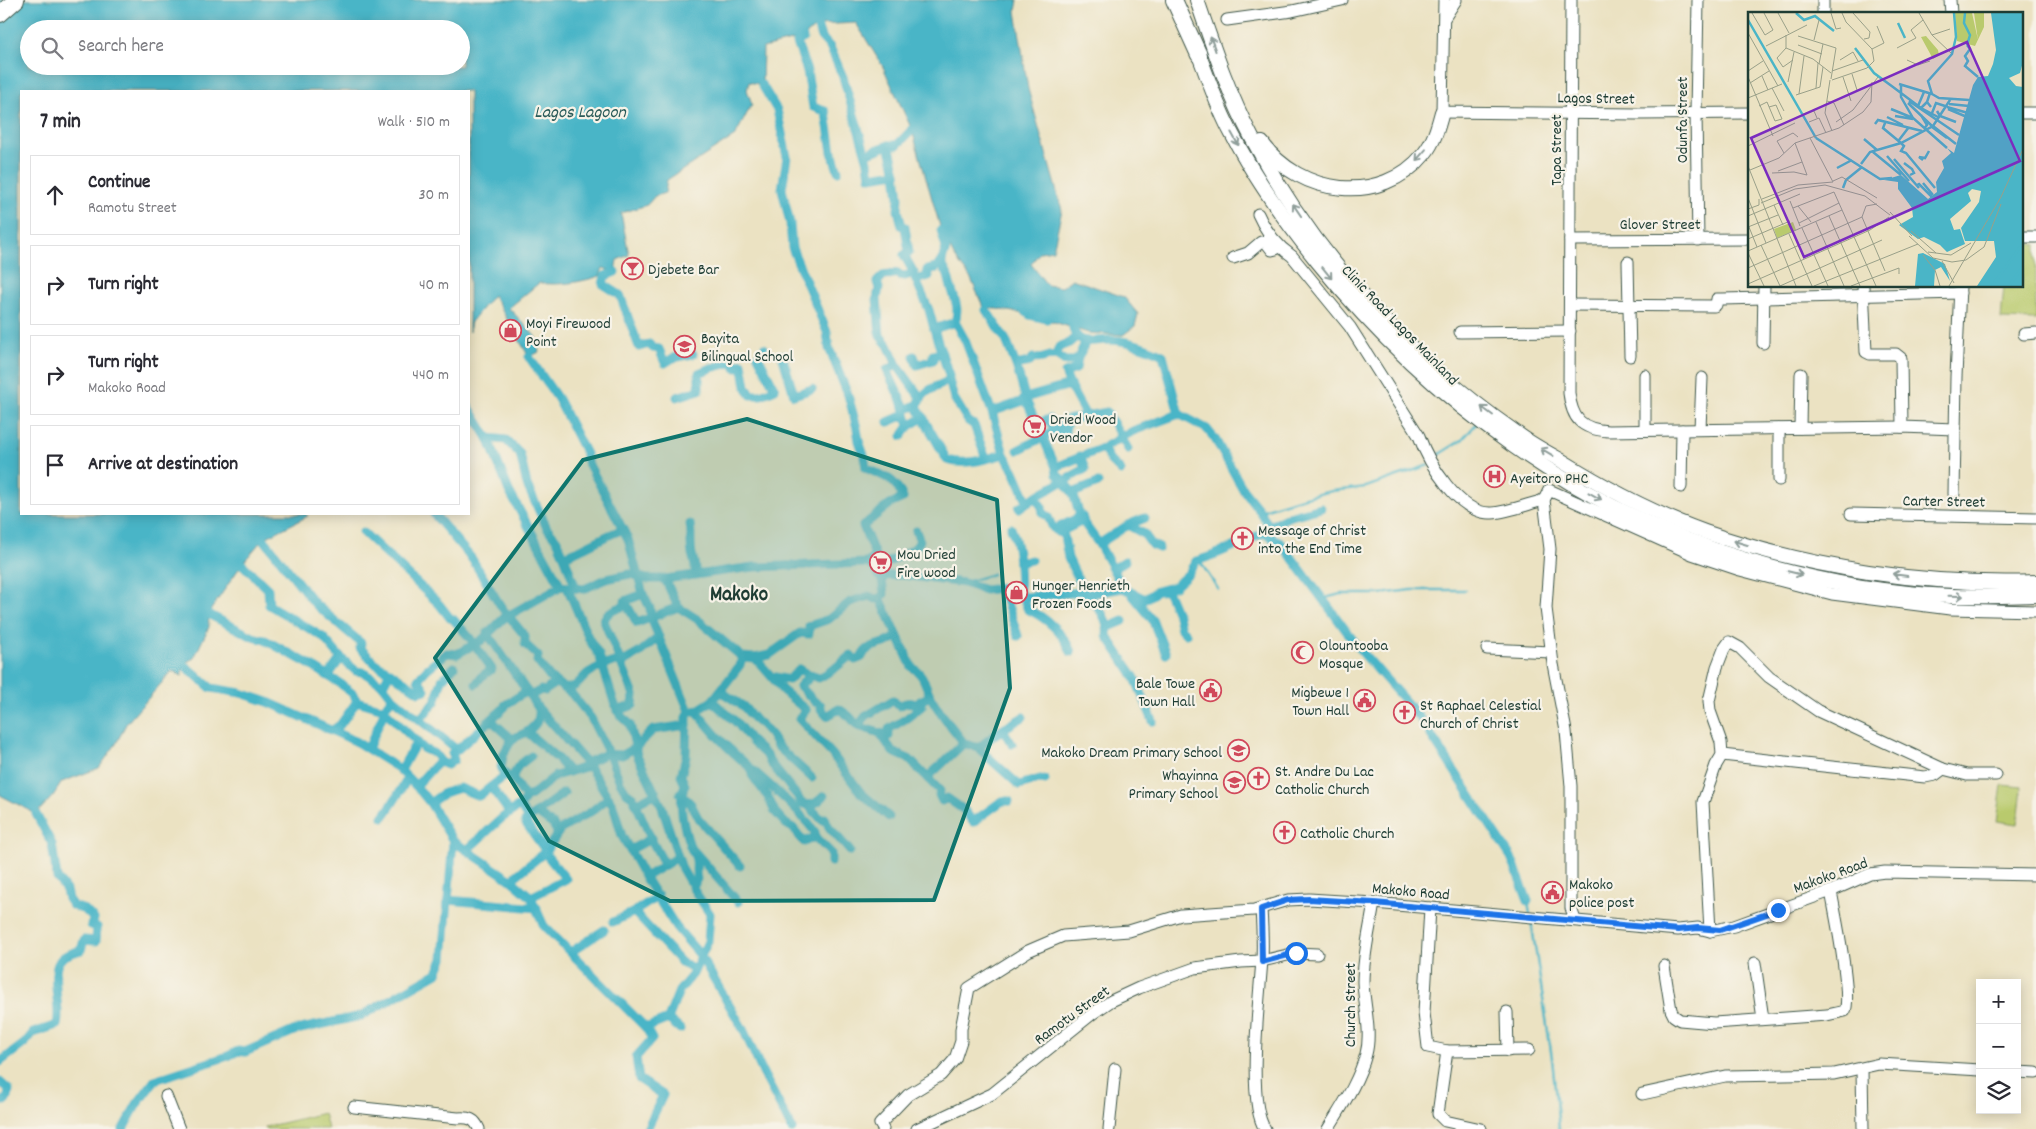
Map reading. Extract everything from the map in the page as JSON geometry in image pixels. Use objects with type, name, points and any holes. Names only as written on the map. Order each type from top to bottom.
[{"type":"highway","points":[[0,14],[16,0]]},
{"type":"highway","points":[[1174,0],[1199,55]]},
{"type":"highway","points":[[1181,0],[1199,55]]},
{"type":"main road","name":"Clinic Road Lagos Mainland","points":[[1197,0],[1238,110],[1269,168],[1343,274],[1454,394]]},
{"type":"main road","name":"Clinic Road Lagos Mainland","points":[[1199,55],[1231,133],[1287,222],[1311,253],[1361,312],[1408,361],[1512,438],[1538,464],[1642,521],[1757,564],[1835,581],[1918,594],[1951,596],[2036,595]]},
{"type":"main road","points":[[1238,110],[1266,149],[1283,166],[1311,182],[1342,189],[1373,186],[1404,172],[1424,154],[1436,132],[1442,112]]},
{"type":"main road","name":"Clinic Road Lagos Mainland","points":[[1512,438],[1627,498],[1704,532],[1752,547],[1836,566],[1907,576],[1980,581],[2036,582]]},
{"type":"street","points":[[1227,20],[1292,11],[1342,0]]},
{"type":"street","points":[[1442,112],[1444,0]]},
{"type":"street","points":[[1444,19],[1456,0]]},
{"type":"street","name":"Tapa Street","points":[[1570,0],[1569,393],[1571,407],[1575,416],[1582,423],[1598,430],[1902,427],[1955,429]]},
{"type":"street","name":"Odunfa Street","points":[[1698,0],[1696,113],[1698,240]]},
{"type":"street","name":"Lagos Street","points":[[1442,112],[1748,113]]},
{"type":"street","points":[[1258,214],[1265,229],[1280,247],[1292,256],[1350,327],[1419,436],[1433,468],[1460,499],[1482,512],[1500,512],[1544,500]]},
{"type":"street","name":"Glover Street","points":[[1570,240],[1748,239]]},
{"type":"street","points":[[1233,258],[1248,253],[1261,242],[1266,242],[1272,250],[1280,247]]},
{"type":"street","points":[[1628,262],[1630,356]]},
{"type":"street","points":[[1763,343],[1764,288]]},
{"type":"street","points":[[1570,305],[1714,306],[1717,299],[1764,299],[1863,290],[1960,290],[1954,494]]},
{"type":"street","points":[[1863,290],[1866,352],[1870,354],[1896,354],[1901,358],[1902,427]]},
{"type":"street","points":[[1460,332],[1570,331]]},
{"type":"street","points":[[1800,428],[1801,374]]},
{"type":"street","points":[[1645,375],[1645,430]]},
{"type":"street","points":[[1700,430],[1702,378]]},
{"type":"street","points":[[1779,428],[1779,480]]},
{"type":"street","points":[[1681,487],[1682,430]]},
{"type":"street","points":[[1575,920],[1570,908],[1572,786],[1566,731],[1551,652],[1546,608],[1550,549],[1544,500],[1549,490],[1692,554],[1740,570],[1832,594],[1950,609],[2036,611]]},
{"type":"street","name":"Carter Street","points":[[1852,514],[2036,518]]},
{"type":"street","points":[[1710,930],[1703,802],[1716,765],[1722,755],[1721,742],[1710,711],[1709,701],[1717,667],[1729,642],[1740,648],[1769,677],[1818,711],[1943,770],[1967,775],[1996,775]]},
{"type":"street","points":[[1487,649],[1551,652]]},
{"type":"street","points":[[1722,755],[1924,778],[1943,770]]},
{"type":"street","name":"Makoko Road","points":[[882,1129],[880,1124],[908,1095],[942,1074],[955,1059],[961,1041],[961,1029],[969,988],[1028,951],[1064,936],[1129,932],[1181,915],[1261,909],[1288,900],[1309,899],[1678,930],[1698,928],[1710,930],[1734,926],[1831,891],[1870,874],[1885,872],[2036,875]]},
{"type":"street","points":[[1664,966],[1671,1010],[1674,1016],[1680,1020],[1714,1024],[1736,1023],[1827,1015],[1845,1011],[1847,1006],[1845,984],[1831,891]]},
{"type":"street","name":"Church Street","points":[[1328,1129],[1364,1064],[1367,1052],[1363,981],[1374,903]]},
{"type":"street","points":[[1430,908],[1424,1013],[1428,1047],[1447,1051],[1529,1050]]},
{"type":"street","points":[[1261,909],[1262,962],[1259,980],[1256,1071],[1258,1113],[1266,1129]]},
{"type":"street","name":"Ramotu Street","points":[[917,1129],[992,1094],[1073,1028],[1111,1001],[1194,968],[1232,963],[1262,962],[1296,953],[1317,954]]},
{"type":"street","points":[[1755,963],[1763,1020]]},
{"type":"street","points":[[1507,1012],[1508,1051]]},
{"type":"street","points":[[1447,1051],[1438,1114],[1445,1122],[1481,1129]]},
{"type":"street","points":[[1642,1094],[1725,1076],[1834,1074],[1879,1064],[1976,1070]]},
{"type":"street","points":[[1109,1129],[1116,1069]]},
{"type":"street","points":[[1862,1069],[1863,1129]]},
{"type":"street","points":[[2021,1072],[2036,1073]]},
{"type":"street","points":[[166,1096],[180,1129]]},
{"type":"street","points":[[354,1107],[458,1118],[468,1117],[474,1121],[479,1129]]},
{"type":"highlighted area","points":[[747,419],[997,500],[1010,688],[934,900],[670,901],[549,841],[435,658],[583,460]]},
{"type":"green space","points":[[2024,243],[2036,244],[2036,320],[2001,319],[2004,288],[2024,288]]},
{"type":"green space","points":[[2002,785],[2022,787],[2018,824],[1997,821]]},
{"type":"green space","points":[[324,1113],[328,1129],[266,1129],[265,1127]]},
{"type":"water","name":"Lagos Lagoon","points":[[0,0],[1018,0],[1016,11],[1028,89],[1062,210],[1053,250],[1040,252],[1031,264],[1047,285],[1061,287],[1072,279],[1124,297],[1138,314],[1135,326],[1123,335],[1088,333],[1036,316],[991,308],[986,310],[971,279],[954,256],[941,230],[912,130],[883,67],[856,23],[817,25],[803,38],[763,48],[762,85],[749,82],[747,90],[752,104],[735,136],[667,180],[665,193],[655,196],[647,205],[621,213],[629,255],[617,260],[615,272],[603,268],[600,276],[585,280],[563,284],[539,283],[509,308],[535,336],[539,352],[529,357],[493,295],[471,322],[470,327],[470,90],[20,90],[20,515],[308,516],[263,539],[242,564],[208,614],[209,627],[194,658],[183,664],[182,676],[172,671],[126,724],[116,744],[99,768],[62,782],[53,796],[36,814],[0,795]]},
{"type":"waterway","points":[[817,25],[821,37],[830,47],[843,77],[868,162],[870,177],[896,173]]},
{"type":"waterway","points":[[803,38],[797,43],[807,71],[813,107],[826,113],[832,152],[838,171]]},
{"type":"waterway","points":[[762,85],[777,110],[787,157],[782,189],[790,223],[792,248],[827,332],[829,348],[848,395],[866,468],[892,481],[903,498],[890,504],[863,526],[875,555],[868,563]]},
{"type":"waterway","points":[[866,154],[889,145],[897,145],[912,130]]},
{"type":"waterway","points":[[889,145],[896,173],[899,198],[898,210],[902,226],[905,227],[909,252],[904,255],[914,273],[929,310],[954,398],[968,421],[974,425],[986,459]]},
{"type":"waterway","points":[[941,230],[946,248],[941,264],[948,275],[956,302],[957,313],[955,322],[965,340],[992,412],[1004,454],[1014,471],[1028,503]]},
{"type":"waterway","points":[[916,280],[929,276],[927,270],[936,268],[942,262]]},
{"type":"waterway","points":[[615,272],[605,276],[603,284],[620,295],[639,347],[649,344],[653,348],[659,349],[665,363],[673,358],[693,354]]},
{"type":"waterway","points":[[914,273],[905,276],[898,273],[883,276],[877,282],[879,288],[877,299],[880,336],[888,345],[897,365],[920,397]]},
{"type":"waterway","points":[[1022,308],[1030,315],[1047,319],[1052,312]]},
{"type":"waterway","points":[[986,310],[1006,340],[1016,365],[1026,400],[1056,467],[1057,474],[1073,493],[1081,519],[1099,544],[1123,588]]},
{"type":"waterway","points":[[1072,316],[1075,333],[1082,340],[1124,341],[1163,355],[1179,414],[1207,429],[1215,439],[1244,491],[1269,526],[1264,533],[1281,543],[1362,652],[1419,717],[1511,857],[1528,901]]},
{"type":"waterway","points":[[934,329],[955,322]]},
{"type":"waterway","points":[[1016,365],[1030,362],[1033,358],[1039,359],[1056,355],[1059,347],[1069,343],[1077,336]]},
{"type":"waterway","points":[[1086,341],[1078,358],[1076,369],[1065,373],[1086,416]]},
{"type":"waterway","points":[[677,397],[699,390],[699,373],[734,362],[736,368],[742,363],[746,386],[751,395],[761,395],[775,389],[758,356],[764,348]]},
{"type":"waterway","points":[[914,356],[917,365],[933,360],[933,355],[942,353]]},
{"type":"waterway","points":[[782,355],[794,395],[812,389]]},
{"type":"waterway","points":[[1056,355],[1065,361],[1077,361]]},
{"type":"waterway","points":[[529,357],[558,399],[586,454],[586,459],[628,539],[643,594],[650,608],[651,618],[689,711],[687,715],[686,757],[681,776],[685,785],[681,807],[688,839],[696,860],[697,879],[692,887],[710,914],[708,941],[693,974],[679,991],[668,1019]]},
{"type":"waterway","points":[[897,365],[887,370],[904,407],[909,426]]},
{"type":"waterway","points":[[888,422],[902,416],[907,409],[914,406],[917,407],[922,396],[949,380]]},
{"type":"waterway","points":[[1025,398],[1070,385]]},
{"type":"waterway","points":[[992,412],[1026,400]]},
{"type":"waterway","points":[[917,407],[947,460],[968,462],[1004,454]]},
{"type":"waterway","points":[[470,409],[488,438],[509,491],[561,586]]},
{"type":"waterway","points":[[1018,450],[1051,433],[1065,432],[1067,420],[1107,412],[1128,449]]},
{"type":"waterway","points":[[1056,467],[1103,448],[1133,431],[1179,414]]},
{"type":"waterway","points":[[902,436],[909,426],[924,417]]},
{"type":"waterway","points":[[1036,424],[1049,419],[1052,426],[1066,423]]},
{"type":"waterway","points":[[1435,460],[1441,453],[1462,440],[1477,423]]},
{"type":"waterway","points":[[488,438],[506,440],[520,454],[527,485],[547,528],[557,540],[576,588]]},
{"type":"waterway","points":[[1103,448],[1110,460],[1121,471]]},
{"type":"waterway","points":[[1035,497],[1085,469],[1080,456]]},
{"type":"waterway","points":[[1260,511],[1305,497],[1332,491],[1366,487],[1429,465]]},
{"type":"waterway","points":[[1073,493],[1098,483]]},
{"type":"waterway","points":[[1019,508],[1035,497],[1053,528],[1059,530],[1064,536],[1068,558],[1084,592]]},
{"type":"waterway","points":[[1269,526],[1288,517],[1321,508]]},
{"type":"waterway","points":[[435,515],[472,559],[502,608],[525,636],[525,644],[538,656],[537,661],[551,679],[571,693],[591,718],[609,754],[620,782],[626,792],[633,797],[665,865]]},
{"type":"waterway","points":[[1128,525],[1145,518]]},
{"type":"waterway","points":[[1059,530],[1081,519]]},
{"type":"waterway","points":[[690,524],[691,550],[695,575]]},
{"type":"waterway","points":[[1099,544],[1128,525],[1144,534],[1152,545],[1159,548]]},
{"type":"waterway","points":[[1011,528],[1018,553],[1020,596]]},
{"type":"waterway","points":[[564,556],[624,529]]},
{"type":"waterway","points":[[868,563],[887,563],[915,548],[920,541],[916,531]]},
{"type":"waterway","points":[[363,532],[439,604],[470,638],[492,669],[481,677],[476,684]]},
{"type":"waterway","points":[[333,730],[340,725],[357,701],[383,709],[393,698],[383,685],[390,672],[419,692],[425,690],[418,679],[447,653],[457,654],[482,640],[504,618],[561,586],[584,589],[606,579],[630,574],[647,579],[665,579],[754,567],[868,563],[884,576],[902,575],[964,583],[985,590],[1002,588],[1023,597],[1084,592],[1089,594],[1123,588],[1145,599],[1157,591],[1175,586],[1188,574],[1196,561],[1222,552],[1264,533]]},
{"type":"waterway","points":[[263,538],[315,604],[361,643],[360,648],[376,664],[390,672]]},
{"type":"waterway","points":[[1019,563],[1031,560]]},
{"type":"waterway","points":[[1199,560],[1218,589]]},
{"type":"waterway","points":[[1113,569],[1125,561]]},
{"type":"waterway","points":[[242,564],[268,589],[269,605],[323,637],[341,658],[356,671],[363,672],[383,685]]},
{"type":"waterway","points":[[877,573],[882,580],[884,594],[880,598],[912,667],[922,677],[938,709],[964,743],[927,778]]},
{"type":"waterway","points":[[962,583],[993,574]]},
{"type":"waterway","points":[[665,579],[678,607],[697,619],[742,657],[755,658],[771,676],[789,680],[799,669],[809,675],[800,686],[815,702],[821,705],[821,709],[827,716],[839,709],[858,726],[880,733],[893,752],[909,759],[940,791],[939,795],[942,801],[947,798],[964,810],[973,822],[1002,801],[1009,801]]},
{"type":"waterway","points":[[567,587],[589,639],[599,655],[615,705],[620,715],[630,724],[637,755],[662,807],[682,869],[689,881],[695,884]]},
{"type":"waterway","points":[[1002,588],[1018,636]]},
{"type":"waterway","points":[[1160,591],[1167,590],[1178,616],[1181,629],[1186,634]]},
{"type":"waterway","points":[[1321,599],[1341,594],[1380,594],[1411,590],[1466,590]]},
{"type":"waterway","points":[[1085,593],[1098,607],[1104,618],[1107,636],[1135,678],[1153,721]]},
{"type":"waterway","points":[[618,711],[633,705],[634,695],[604,621],[607,614],[627,605],[625,601],[643,594]]},
{"type":"waterway","points":[[755,658],[769,655],[800,633],[809,634],[809,626],[829,619],[850,602],[869,596],[875,599],[880,598]]},
{"type":"waterway","points":[[1133,596],[1152,619],[1166,654]]},
{"type":"waterway","points":[[1023,597],[1028,610],[1054,627],[1064,639],[1071,652]]},
{"type":"waterway","points":[[627,605],[637,623],[678,607]]},
{"type":"waterway","points":[[208,614],[253,637],[265,640],[307,663],[341,684],[353,694],[357,701]]},
{"type":"waterway","points":[[1109,627],[1123,621]]},
{"type":"waterway","points":[[487,633],[539,709],[589,766]]},
{"type":"waterway","points":[[806,681],[812,675],[819,678],[851,655],[855,660],[862,657],[873,646],[888,642],[897,635]]},
{"type":"waterway","points":[[564,688],[573,687],[587,674],[601,666],[620,660],[625,661],[639,653],[659,637]]},
{"type":"waterway","points":[[720,691],[740,665],[742,657]]},
{"type":"waterway","points":[[328,676],[341,658]]},
{"type":"waterway","points":[[123,1129],[137,1104],[155,1080],[238,1051],[245,1052],[296,1030],[361,1016],[437,973],[443,959],[453,841],[430,803],[416,786],[398,768],[355,741],[268,702],[241,693],[211,688],[183,664]]},
{"type":"waterway","points":[[420,719],[435,702],[442,680],[454,667]]},
{"type":"waterway","points":[[771,676],[782,690],[806,710],[799,719],[832,754],[861,793],[889,817]]},
{"type":"waterway","points":[[530,696],[541,690],[545,691],[556,682]]},
{"type":"waterway","points":[[393,698],[457,750],[505,705],[527,691]]},
{"type":"waterway","points":[[712,701],[720,691],[743,706],[770,734],[777,746],[812,778]]},
{"type":"waterway","points":[[858,726],[866,716],[893,700],[899,706],[908,703],[918,706],[920,701],[930,696]]},
{"type":"waterway","points":[[696,711],[712,701],[737,723],[753,743],[768,757],[769,761],[801,803],[813,804],[824,796]]},
{"type":"waterway","points":[[880,733],[889,736],[889,729],[907,718],[922,706],[921,704]]},
{"type":"waterway","points":[[383,709],[424,749],[435,754],[441,762]]},
{"type":"waterway","points":[[527,732],[537,722],[539,709]]},
{"type":"waterway","points":[[368,749],[385,710]]},
{"type":"waterway","points":[[689,711],[696,711],[724,744],[796,810],[815,832],[815,837],[831,853],[831,862]]},
{"type":"waterway","points":[[978,748],[997,733],[1023,717]]},
{"type":"waterway","points":[[491,720],[512,739],[527,732],[559,760],[569,772]]},
{"type":"waterway","points":[[586,763],[606,754],[622,755],[636,747],[653,730],[687,725]]},
{"type":"waterway","points":[[1003,730],[1012,744]]},
{"type":"waterway","points":[[467,850],[502,818],[521,805],[526,798],[512,778],[501,769],[503,755],[512,739]]},
{"type":"waterway","points":[[401,770],[417,741]]},
{"type":"waterway","points":[[964,743],[978,748],[1019,785],[1040,779],[1045,780]]},
{"type":"waterway","points":[[416,786],[435,765],[441,762],[447,765],[454,760],[452,753],[457,750]]},
{"type":"waterway","points":[[512,778],[518,766],[531,756]]},
{"type":"waterway","points":[[526,798],[555,776],[589,766],[613,805],[622,836],[647,881],[676,927],[700,955],[743,1029],[792,1129]]},
{"type":"waterway","points":[[430,803],[444,793],[460,788],[479,796],[506,775]]},
{"type":"waterway","points":[[752,775],[768,797],[775,812],[786,824],[793,828],[804,842],[815,837]]},
{"type":"waterway","points":[[383,817],[408,778]]},
{"type":"waterway","points":[[491,787],[510,813]]},
{"type":"waterway","points":[[528,819],[564,793]]},
{"type":"waterway","points":[[636,804],[656,793]]},
{"type":"waterway","points":[[680,793],[691,804],[698,818],[740,866]]},
{"type":"waterway","points":[[511,880],[546,851],[560,830],[592,811],[609,797]]},
{"type":"waterway","points":[[520,806],[528,819],[525,822],[546,851]]},
{"type":"waterway","points":[[809,806],[822,820],[825,818],[829,827],[850,851]]},
{"type":"waterway","points":[[537,813],[553,825],[558,833]]},
{"type":"waterway","points":[[0,1062],[25,1043],[33,1033],[57,1025],[56,971],[58,964],[62,958],[81,950],[84,940],[96,941],[97,927],[91,925],[94,919],[85,910],[73,906],[68,899],[66,890],[57,878],[52,844],[36,814]]},
{"type":"waterway","points":[[630,850],[652,838]]},
{"type":"waterway","points":[[453,841],[511,880],[531,897],[544,926],[646,1028],[668,1019],[680,1029]]},
{"type":"waterway","points":[[531,897],[566,879],[544,852]]},
{"type":"waterway","points":[[695,852],[738,902]]},
{"type":"waterway","points":[[645,877],[678,857]]},
{"type":"waterway","points":[[613,922],[634,912],[658,896]]},
{"type":"waterway","points":[[448,900],[537,908]]},
{"type":"waterway","points":[[1528,901],[1530,915]]},
{"type":"waterway","points":[[634,912],[681,962],[694,970]]},
{"type":"waterway","points":[[1531,920],[1552,1058],[1559,1129]]},
{"type":"waterway","points":[[571,952],[604,930]]},
{"type":"waterway","points":[[646,1028],[652,1039],[636,1057],[639,1079],[663,1095],[647,1129]]},
{"type":"waterway","points":[[0,1082],[9,1090],[8,1097],[4,1101]]},
{"type":"waterway","points":[[0,1108],[4,1101]]},
{"type":"place","name":"Djebete Bar","points":[[632,268]]},
{"type":"place","name":"Moyi Firewood Point","points":[[510,331]]},
{"type":"place","name":"Bayita Bilingual School","points":[[685,346]]},
{"type":"place","name":"Dried Wood Vendor","points":[[1034,427]]},
{"type":"place","name":"Ayeitoro PHC","points":[[1494,477]]},
{"type":"place","name":"Message of Christ into the End Time","points":[[1242,538]]},
{"type":"place","name":"Mou Dried Fire wood","points":[[881,562]]},
{"type":"place","name":"Hunger Henrieth Frozen Foods","points":[[1016,593]]},
{"type":"place","name":"Olountooba Mosque","points":[[1303,653]]},
{"type":"place","name":"Bale Towe Town Hall","points":[[1211,691]]},
{"type":"place","name":"Migbewe 1 Town Hall","points":[[1365,700]]},
{"type":"place","name":"St Raphael Celestial Church of Christ","points":[[1404,713]]},
{"type":"place","name":"Makoko Dream Primary School","points":[[1238,751]]},
{"type":"place","name":"St. Andre Du Lac Catholic Church","points":[[1259,779]]},
{"type":"place","name":"Whayinna Primary School","points":[[1234,783]]},
{"type":"place","name":"Catholic Church","points":[[1284,832]]},
{"type":"place","name":"Makoko police post","points":[[1553,892]]},
{"type":"district","name":"Makoko","points":[[739,593]]},
{"type":"route","points":[[1296,953],[1262,962],[1261,909],[1288,900],[1309,899],[1678,930],[1698,928],[1720,930],[1778,910]]}]
